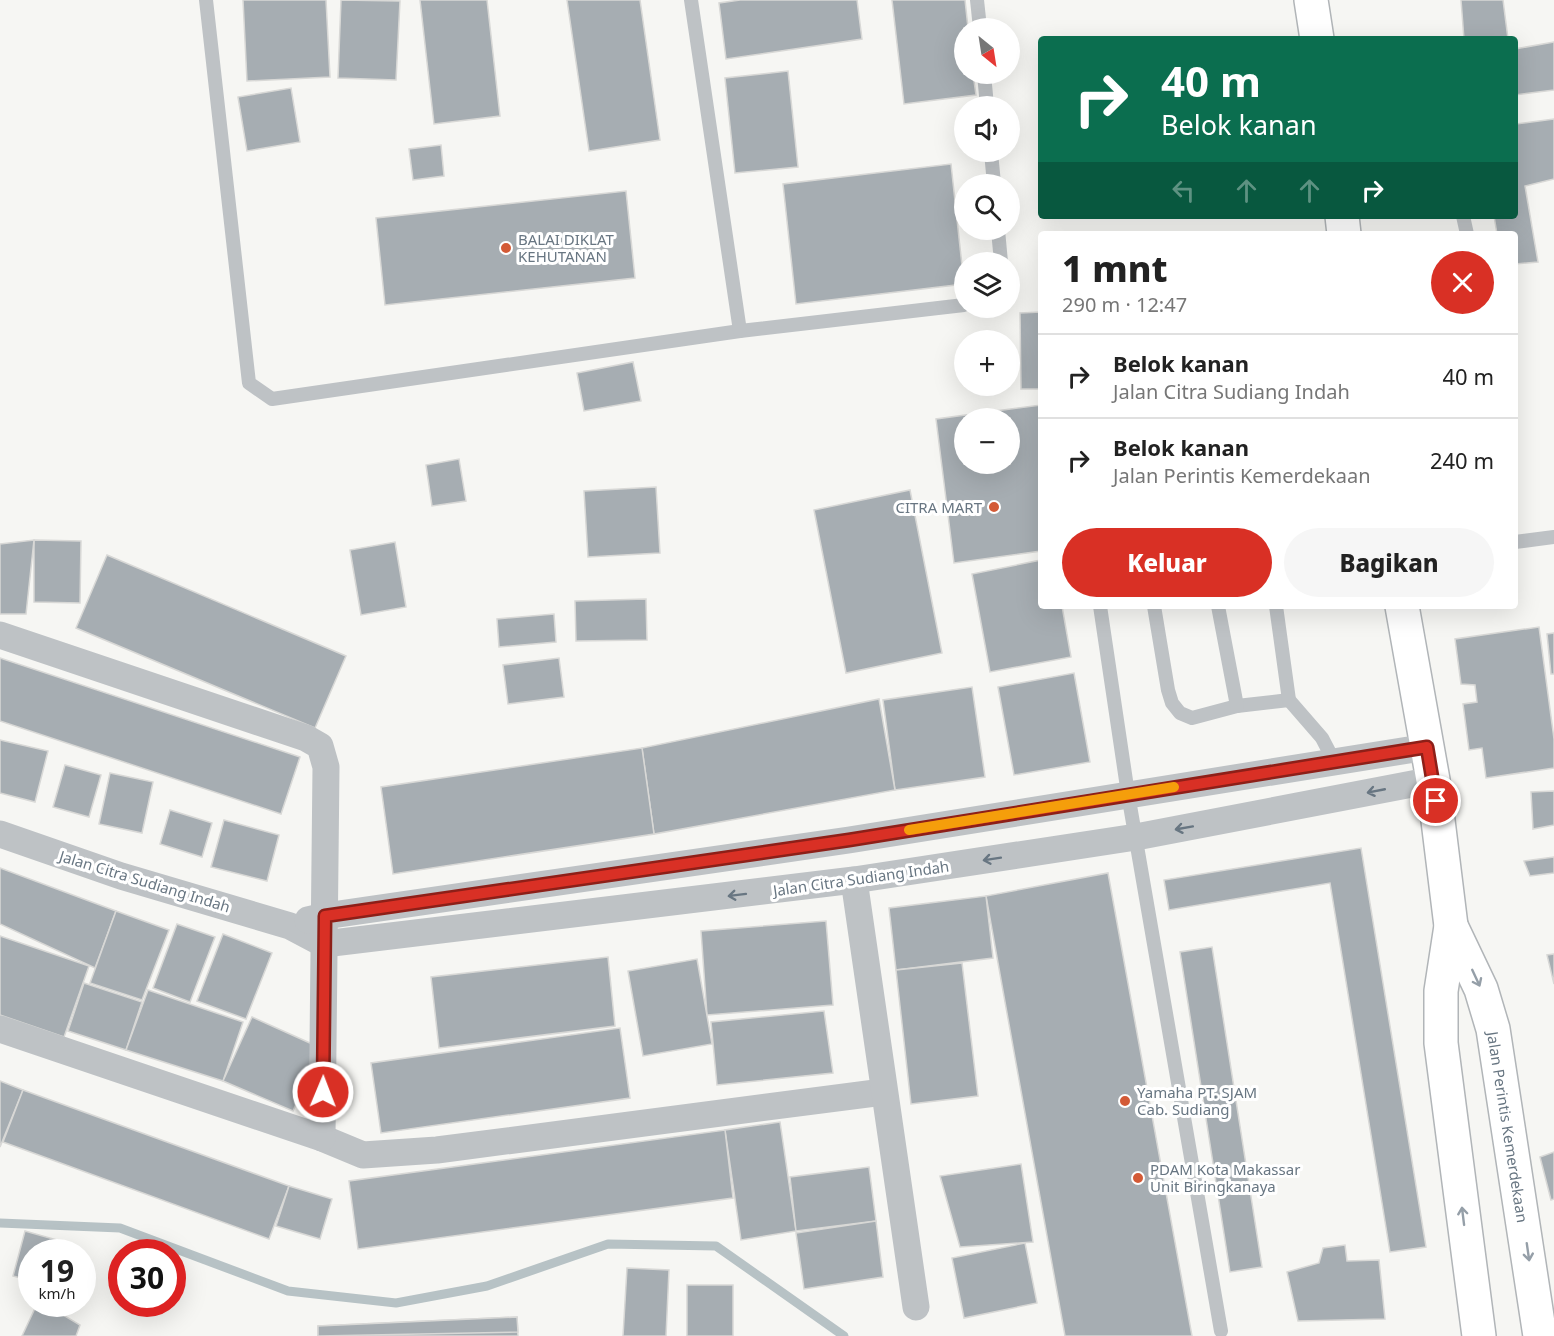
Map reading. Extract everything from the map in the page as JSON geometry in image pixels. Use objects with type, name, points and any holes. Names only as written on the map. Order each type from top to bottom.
[{"type":"highway","points":[[1311,0],[1317,36]]},
{"type":"highway","name":"Jalan Perintis Kemerdekaan","points":[[1403,609],[1433,780],[1451,926],[1442,991],[1441,1043],[1479,1336]]},
{"type":"highway","name":"Jalan Perintis Kemerdekaan","points":[[1451,926],[1480,989],[1493,1029],[1540,1336]]},
{"type":"street","points":[[0,635],[295,735],[320,746],[326,767],[322,1138]]},
{"type":"street","points":[[290,926],[325,916],[849,840],[1427,747]]},
{"type":"street","name":"Jalan Citra Sudiang Indah","points":[[0,834],[121,876],[290,926],[324,944],[854,880],[1136,837],[1433,780]]},
{"type":"street","points":[[654,868],[659,904]]},
{"type":"street","points":[[854,880],[916,1307]]},
{"type":"street","points":[[0,1029],[322,1138],[363,1155],[437,1150],[884,1092]]},
{"type":"lane","points":[[206,0],[249,383],[272,399],[740,331],[954,306]]},
{"type":"lane","points":[[691,0],[740,331]]},
{"type":"lane","points":[[977,0],[979,18]]},
{"type":"lane","points":[[1518,542],[1554,537]]},
{"type":"lane","points":[[1100,609],[1128,794],[1221,1331]]},
{"type":"lane","points":[[1154,609],[1168,690],[1172,703],[1180,713],[1192,718],[1237,706],[1289,700]]},
{"type":"lane","points":[[1219,609],[1237,706]]},
{"type":"lane","points":[[1276,609],[1289,700],[1322,738],[1335,763]]},
{"type":"building","points":[[243,0],[326,0],[330,77],[247,81]]},
{"type":"building","points":[[341,0],[400,1],[396,80],[338,78]]},
{"type":"building","points":[[420,0],[487,0],[500,116],[434,124]]},
{"type":"building","points":[[567,0],[640,0],[660,140],[589,151]]},
{"type":"building","points":[[740,0],[857,0],[862,39],[726,59],[719,3]]},
{"type":"building","points":[[892,0],[965,0],[967,18],[954,18],[954,84],[974,84],[976,95],[904,104]]},
{"type":"building","points":[[1461,0],[1503,0],[1508,36],[1464,36]]},
{"type":"building","points":[[1554,42],[1554,90],[1518,95],[1518,48]]},
{"type":"building","points":[[788,71],[798,167],[735,173],[725,78]]},
{"type":"building","points":[[291,88],[300,142],[247,151],[238,97]]},
{"type":"building","points":[[1554,119],[1554,179],[1525,186],[1538,262],[1518,264],[1518,231],[1496,231],[1494,219],[1518,219],[1518,124]]},
{"type":"building","points":[[441,145],[444,176],[413,180],[409,149]]},
{"type":"building","points":[[951,164],[954,192],[954,240],[959,240],[961,252],[954,252],[954,285],[796,304],[783,184]]},
{"type":"building","name":"BALAI DIKLAT KEHUTANAN","points":[[626,191],[635,278],[385,305],[376,218]]},
{"type":"building","points":[[1038,312],[1038,389],[1021,389],[1020,313]]},
{"type":"building","points":[[633,362],[641,401],[584,411],[577,373]]},
{"type":"building","name":"CITRA MART","points":[[1038,405],[1038,551],[954,563],[936,419],[954,417],[954,474],[1020,474],[1018,408]]},
{"type":"building","points":[[459,459],[466,501],[432,506],[426,465]]},
{"type":"building","points":[[656,487],[660,553],[588,557],[584,491]]},
{"type":"building","points":[[910,490],[942,653],[846,673],[814,510]]},
{"type":"building","points":[[34,540],[81,541],[80,603],[34,602]]},
{"type":"building","points":[[34,540],[26,614],[0,614],[0,544]]},
{"type":"building","points":[[395,542],[406,607],[361,615],[350,550]]},
{"type":"building","points":[[107,555],[346,656],[315,728],[76,628]]},
{"type":"building","points":[[1038,561],[1038,609],[1063,609],[1071,657],[990,672],[972,574]]},
{"type":"building","points":[[646,599],[647,640],[576,641],[575,601]]},
{"type":"building","points":[[554,614],[556,642],[499,647],[497,619]]},
{"type":"building","points":[[1539,627],[1554,739],[1554,768],[1486,778],[1482,748],[1469,750],[1463,704],[1477,702],[1475,685],[1461,684],[1455,639]]},
{"type":"building","points":[[1554,633],[1554,674],[1551,674],[1547,634]]},
{"type":"building","points":[[0,658],[300,757],[281,814],[0,721]]},
{"type":"building","points":[[559,658],[564,697],[508,704],[503,665]]},
{"type":"building","points":[[1074,673],[1090,762],[1014,775],[998,687]]},
{"type":"building","points":[[972,687],[985,777],[895,790],[883,700]]},
{"type":"building","points":[[879,699],[895,790],[654,834],[642,748]]},
{"type":"building","points":[[0,740],[48,751],[35,802],[0,793]]},
{"type":"building","points":[[642,748],[654,834],[393,874],[381,787]]},
{"type":"building","points":[[65,765],[101,775],[89,817],[53,807]]},
{"type":"building","points":[[110,773],[153,782],[142,833],[99,824]]},
{"type":"building","points":[[1554,791],[1554,825],[1533,829],[1531,792]]},
{"type":"building","points":[[170,810],[212,823],[202,857],[160,844]]},
{"type":"building","points":[[224,820],[279,835],[267,881],[211,867]]},
{"type":"building","points":[[1361,848],[1426,1247],[1390,1252],[1330,883],[1169,910],[1164,880]]},
{"type":"building","points":[[1554,857],[1554,873],[1530,876],[1524,861]]},
{"type":"building","points":[[0,868],[116,911],[95,968],[0,924]]},
{"type":"building","points":[[1108,873],[1192,1336],[1065,1336],[986,896]]},
{"type":"building","points":[[986,896],[993,958],[896,970],[889,908]]},
{"type":"building","points":[[116,911],[169,930],[142,1000],[90,983]]},
{"type":"building","points":[[826,921],[833,1005],[707,1015],[701,931]]},
{"type":"building","points":[[177,924],[215,937],[190,1002],[153,988]]},
{"type":"building","points":[[223,934],[272,953],[246,1019],[197,1001]]},
{"type":"building","points":[[0,936],[89,966],[64,1037],[0,1015]]},
{"type":"building","points":[[1212,947],[1262,1267],[1230,1272],[1180,952]]},
{"type":"building","points":[[1554,954],[1554,984],[1547,955]]},
{"type":"building","points":[[608,957],[615,1026],[439,1048],[431,977]]},
{"type":"building","points":[[697,959],[712,1044],[643,1056],[628,971]]},
{"type":"building","points":[[962,963],[978,1096],[911,1104],[896,970]]},
{"type":"building","points":[[84,983],[142,1002],[126,1050],[68,1031]]},
{"type":"building","points":[[148,990],[243,1022],[223,1081],[126,1050]]},
{"type":"building","points":[[824,1011],[833,1073],[717,1085],[711,1022]]},
{"type":"building","points":[[252,1017],[321,1048],[293,1111],[223,1081]]},
{"type":"building","points":[[620,1028],[630,1098],[381,1133],[371,1063]]},
{"type":"building","points":[[0,1081],[23,1090],[0,1147]]},
{"type":"building","points":[[23,1090],[289,1186],[269,1239],[3,1142]]},
{"type":"building","points":[[780,1122],[796,1231],[741,1240],[725,1130]]},
{"type":"building","points":[[725,1130],[733,1198],[358,1249],[349,1181]]},
{"type":"building","points":[[1554,1152],[1554,1199],[1551,1200],[1540,1157]]},
{"type":"building","points":[[1021,1164],[1033,1242],[960,1247],[940,1176]]},
{"type":"building","points":[[869,1167],[876,1221],[796,1231],[790,1177]]},
{"type":"building","points":[[289,1186],[332,1199],[320,1239],[276,1226]]},
{"type":"building","points":[[876,1221],[883,1277],[804,1289],[796,1233]]},
{"type":"building","points":[[25,1231],[53,1239],[23,1239]]},
{"type":"building","points":[[1025,1243],[1037,1303],[964,1318],[952,1258]]},
{"type":"building","points":[[1345,1245],[1347,1261],[1379,1260],[1385,1319],[1298,1321],[1287,1272],[1319,1263],[1323,1248]]},
{"type":"building","points":[[18,1257],[18,1277],[13,1276]]},
{"type":"building","points":[[627,1268],[669,1270],[666,1336],[623,1336]]},
{"type":"building","points":[[687,1285],[733,1285],[733,1336],[687,1336]]},
{"type":"building","points":[[31,1317],[67,1317],[80,1325],[76,1336],[22,1336]]},
{"type":"building","points":[[517,1317],[518,1336],[318,1336],[318,1326]]},
{"type":"building","points":[[517,1317],[518,1332],[318,1336],[318,1326]]},
{"type":"waterway","points":[[0,1223],[120,1228],[288,1291],[396,1303],[487,1286],[608,1244],[716,1246],[844,1336]]},
{"type":"slow traffic","points":[[909,830],[1174,787]]},
{"type":"place","name":"BALAI DIKLAT KEHUTANAN","points":[[506,248]]},
{"type":"place","name":"CITRA MART","points":[[994,507]]},
{"type":"place","name":"Yamaha PT. SJAM Cab. Sudiang","points":[[1125,1101]]},
{"type":"place","name":"PDAM Kota Makassar Unit Biringkanaya","points":[[1138,1178]]},
{"type":"route","points":[[323,1092],[325,916],[849,840],[1427,747],[1436,801]]}]
